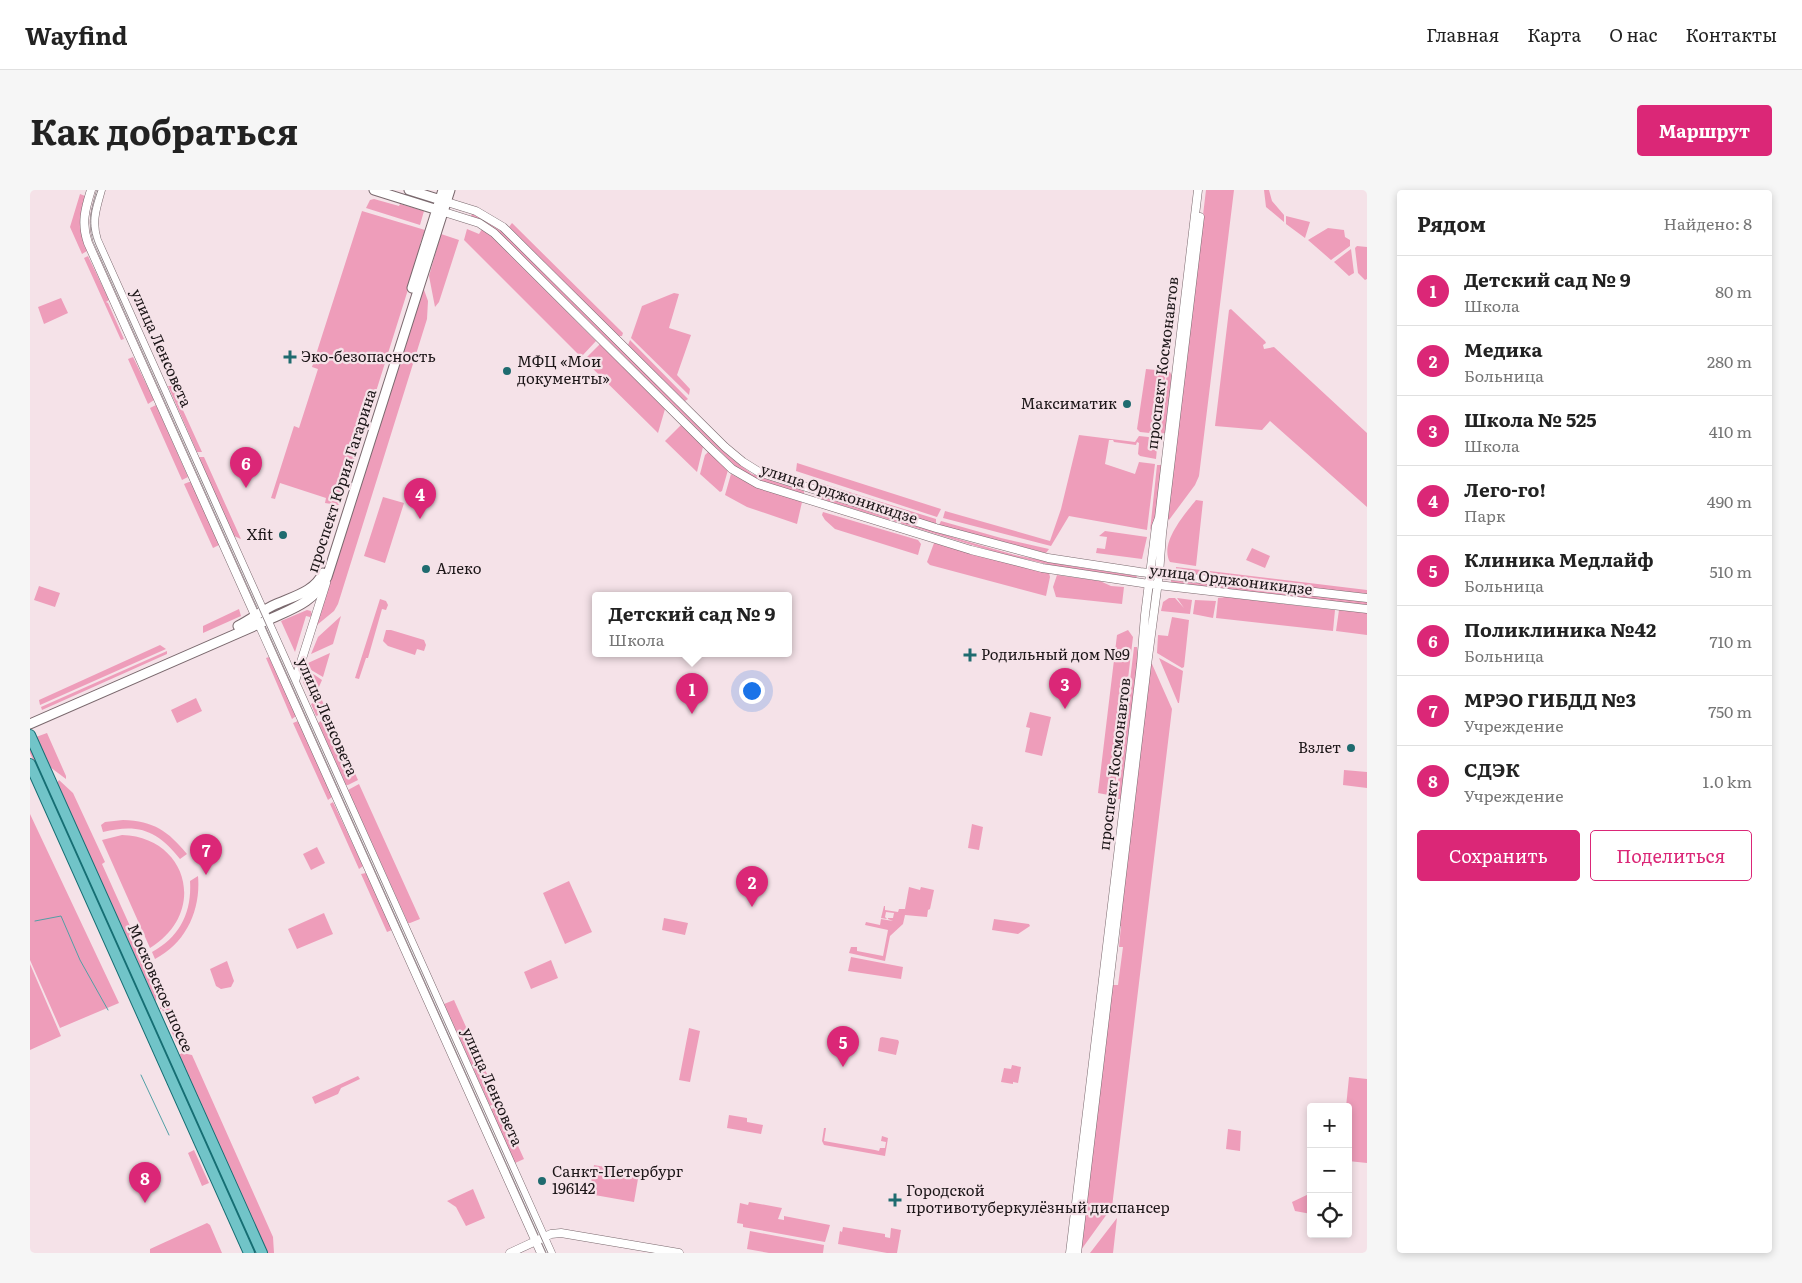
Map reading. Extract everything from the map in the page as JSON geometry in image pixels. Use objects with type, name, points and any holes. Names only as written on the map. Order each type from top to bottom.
[{"type":"main road","name":"улица Орджоникидзе","points":[[374,190],[440,211]]},
{"type":"main road","name":"улица Орджоникидзе","points":[[409,190],[443,201]]},
{"type":"main road","name":"проспект Юрия Гагарина","points":[[443,190],[443,201]]},
{"type":"main road","name":"проспект Юрия Гагарина","points":[[266,615],[312,597],[320,590],[328,577],[443,201],[450,190]]},
{"type":"main road","name":"проспект Юрия Гагарина","points":[[30,724],[257,620],[318,582],[322,575],[440,211]]},
{"type":"main road","name":"проспект Юрия Гагарина","points":[[30,718],[246,622],[257,620]]},
{"type":"main road","name":"Московское шоссе","points":[[30,735],[262,1253]]},
{"type":"main road","name":"Московское шоссе","points":[[30,764],[249,1253]]},
{"type":"street","name":"улица Ленсовета","points":[[91,190],[84,219],[84,231],[88,244],[541,1253]]},
{"type":"street","name":"улица Ленсовета","points":[[101,190],[94,220],[97,240],[551,1253]]},
{"type":"street","name":"проспект Космонавтов","points":[[1070,1253],[1141,664],[1150,573],[1156,526],[1159,518],[1198,190]]},
{"type":"street","name":"проспект Космонавтов","points":[[1077,1253],[1158,585],[1162,534],[1203,190]]},
{"type":"street","name":"улица Орджоникидзе","points":[[443,201],[476,211],[503,227],[725,447],[753,469],[765,475],[936,528],[1010,549],[1068,562],[1367,598]]},
{"type":"street","name":"улица Орджоникидзе","points":[[440,211],[479,223],[494,233],[708,447],[732,469],[753,482],[971,550],[1054,570],[1149,584],[1367,609]]},
{"type":"street","points":[[286,685],[295,681],[328,577]]},
{"type":"street","points":[[510,1253],[551,1234],[561,1232],[679,1253]]},
{"type":"shaded area","points":[[1206,190],[1234,190],[1199,476],[1195,485],[1169,520],[1167,517]]},
{"type":"shaded area","points":[[1264,190],[1269,190],[1272,201],[1284,215],[1284,222],[1266,207]]},
{"type":"shaded area","points":[[80,194],[85,196],[81,224],[82,237],[87,251],[82,254],[70,227]]},
{"type":"shaded area","points":[[374,199],[424,211],[420,225],[366,208],[370,200]]},
{"type":"shaded area","points":[[362,211],[425,230],[420,244],[422,245],[341,503],[338,505],[325,503],[326,498],[280,483],[275,499],[271,498],[294,426],[299,428],[318,369],[312,367]]},
{"type":"shaded area","points":[[472,214],[504,233],[730,457],[752,474],[804,491],[804,494],[758,480],[736,467],[502,235],[488,224],[471,216]]},
{"type":"shaded area","points":[[1286,216],[1310,222],[1305,238],[1286,224]]},
{"type":"shaded area","points":[[512,223],[623,333],[622,336],[619,336],[509,227]]},
{"type":"shaded area","points":[[1328,228],[1344,230],[1345,237],[1350,240],[1350,246],[1331,260],[1308,240]]},
{"type":"shaded area","points":[[467,229],[479,234],[482,229],[491,236],[596,341],[582,356],[464,240]]},
{"type":"shaded area","points":[[441,234],[459,240],[439,302],[435,307],[429,276]]},
{"type":"shaded area","points":[[1357,246],[1367,247],[1367,279],[1365,280],[1358,273],[1355,248]]},
{"type":"shaded area","points":[[1351,249],[1354,273],[1349,276],[1334,262]]},
{"type":"shaded area","points":[[88,256],[109,300],[106,302],[124,339],[121,340],[84,258]]},
{"type":"shaded area","points":[[423,287],[428,301],[427,319],[338,604],[334,611],[317,625],[421,288]]},
{"type":"shaded area","points":[[674,293],[679,294],[669,328],[691,335],[677,375],[690,389],[689,395],[631,338],[642,306]]},
{"type":"shaded area","points":[[61,298],[68,313],[44,324],[38,307]]},
{"type":"shaded area","points":[[1231,309],[1265,341],[1264,349],[1274,347],[1367,433],[1367,507],[1270,421],[1262,430],[1215,426],[1229,310]]},
{"type":"shaded area","points":[[630,340],[688,399],[685,401],[628,345]]},
{"type":"shaded area","points":[[600,344],[665,409],[658,433],[584,360]]},
{"type":"shaded area","points":[[133,357],[154,400],[148,404],[128,359]]},
{"type":"shaded area","points":[[1146,369],[1166,371],[1159,434],[1140,432],[1137,429]]},
{"type":"shaded area","points":[[1167,372],[1170,372],[1172,376],[1165,433],[1160,434]]},
{"type":"shaded area","points":[[168,386],[172,386],[202,452],[197,452]]},
{"type":"shaded area","points":[[156,405],[188,477],[182,480],[150,408]]},
{"type":"shaded area","points":[[681,425],[703,447],[697,472],[665,441]]},
{"type":"shaded area","points":[[1079,435],[1135,442],[1139,436],[1158,438],[1156,459],[1140,456],[1138,454],[1139,443],[1137,442],[1136,445],[1109,440],[1105,464],[1135,474],[1139,462],[1155,464],[1147,530],[1069,516],[1051,546],[943,518],[945,511],[1050,541],[1061,509]]},
{"type":"shaded area","points":[[708,452],[728,470],[722,491],[720,492],[700,474],[705,455]]},
{"type":"shaded area","points":[[200,457],[204,457],[241,539],[234,536]]},
{"type":"shaded area","points":[[797,463],[941,509],[937,517],[796,471]]},
{"type":"shaded area","points":[[1157,465],[1162,465],[1156,515],[1150,531]]},
{"type":"shaded area","points":[[731,474],[758,488],[802,502],[797,524],[747,507],[725,495]]},
{"type":"shaded area","points":[[191,482],[219,545],[213,548],[184,484]]},
{"type":"shaded area","points":[[820,483],[936,519],[936,524],[818,487]]},
{"type":"shaded area","points":[[820,496],[1015,555],[1137,576],[1136,578],[1055,566],[998,553],[821,499]]},
{"type":"shaded area","points":[[383,497],[404,503],[385,563],[364,556]]},
{"type":"shaded area","points":[[1196,500],[1203,501],[1196,566],[1170,562],[1168,546],[1170,538]]},
{"type":"shaded area","points":[[823,512],[918,540],[921,544],[918,555],[835,529],[825,520],[822,515]]},
{"type":"shaded area","points":[[941,521],[1049,549],[1046,553],[939,525]]},
{"type":"shaded area","points":[[1105,531],[1147,537],[1142,559],[1096,553],[1097,548],[1105,549],[1107,537],[1099,536]]},
{"type":"shaded area","points":[[934,543],[1049,573],[1050,577],[1046,596],[930,565],[927,562]]},
{"type":"shaded area","points":[[1252,548],[1270,556],[1265,568],[1246,560]]},
{"type":"shaded area","points":[[1176,567],[1367,590],[1367,594],[1176,572]]},
{"type":"shaded area","points":[[1057,575],[1100,581],[1111,586],[1124,587],[1122,604],[1056,597],[1053,587]]},
{"type":"shaded area","points":[[1171,580],[1367,602],[1367,605],[1171,583]]},
{"type":"shaded area","points":[[39,586],[60,593],[55,607],[34,600]]},
{"type":"shaded area","points":[[1225,597],[1335,610],[1333,631],[1216,618],[1218,598]]},
{"type":"shaded area","points":[[1169,598],[1175,598],[1184,608],[1177,598],[1192,600],[1190,614],[1161,611],[1163,602]]},
{"type":"shaded area","points":[[380,599],[386,601],[388,605],[386,610],[382,609],[368,658],[366,658],[359,679],[355,678]]},
{"type":"shaded area","points":[[1195,600],[1216,601],[1213,618],[1193,614]]},
{"type":"shaded area","points":[[239,609],[241,616],[203,633],[203,626]]},
{"type":"shaded area","points":[[307,610],[311,611],[312,615],[310,617],[306,616],[295,652],[281,621]]},
{"type":"shaded area","points":[[1339,610],[1367,613],[1367,635],[1336,631]]},
{"type":"shaded area","points":[[341,616],[333,644],[311,654],[318,637]]},
{"type":"shaded area","points":[[1172,617],[1189,620],[1184,667],[1182,668],[1157,653],[1158,635],[1168,636]]},
{"type":"shaded area","points":[[386,630],[424,640],[426,645],[424,651],[417,649],[415,655],[388,646],[383,641]]},
{"type":"shaded area","points":[[1128,630],[1133,637],[1114,796],[1098,793],[1117,635]]},
{"type":"shaded area","points":[[160,645],[166,649],[40,705],[39,700]]},
{"type":"shaded area","points":[[1134,647],[1137,647],[1138,659],[1122,799],[1116,799]]},
{"type":"shaded area","points":[[167,651],[167,654],[42,710],[41,707]]},
{"type":"shaded area","points":[[263,651],[266,658],[269,657],[296,716],[292,719]]},
{"type":"shaded area","points":[[330,653],[323,677],[306,667],[308,663]]},
{"type":"shaded area","points":[[1159,658],[1183,671],[1179,703],[1178,703]]},
{"type":"shaded area","points":[[1150,664],[1152,664],[1172,709],[1112,1207],[1081,1250],[1111,985],[1118,985],[1123,947],[1119,947],[1121,926],[1118,926]]},
{"type":"shaded area","points":[[306,669],[322,680],[315,696],[311,698],[303,682]]},
{"type":"shaded area","points":[[196,698],[202,711],[177,723],[171,710]]},
{"type":"shaded area","points":[[321,698],[358,780],[348,785],[346,785],[318,723],[323,719],[321,714],[316,716],[311,704]]},
{"type":"shaded area","points":[[1030,712],[1051,717],[1042,756],[1025,752],[1030,728],[1026,727]]},
{"type":"shaded area","points":[[298,721],[332,797],[328,800],[293,723]]},
{"type":"shaded area","points":[[47,733],[66,779],[50,767],[36,737]]},
{"type":"shaded area","points":[[30,746],[126,960],[123,961],[30,753]]},
{"type":"shaded area","points":[[1344,770],[1367,772],[1367,788],[1343,785]]},
{"type":"shaded area","points":[[59,780],[73,793],[105,862],[102,864],[139,946],[143,947],[158,980],[156,1002],[57,783]]},
{"type":"shaded area","points":[[359,784],[420,919],[408,923],[348,790]]},
{"type":"shaded area","points":[[333,802],[363,866],[359,869],[330,804]]},
{"type":"shaded area","points":[[30,814],[119,1003],[60,1028],[30,960]]},
{"type":"shaded area","points":[[123,820],[143,822],[160,829],[167,833],[187,854],[180,859],[164,842],[147,832],[137,829],[127,828],[103,832],[101,825],[105,822]]},
{"type":"shaded area","points":[[972,824],[983,827],[979,850],[968,848]]},
{"type":"shaded area","points":[[122,835],[145,839],[162,849],[175,862],[183,879],[184,897],[179,916],[168,933],[150,948],[102,840]]},
{"type":"shaded area","points":[[317,847],[325,863],[311,870],[303,854]]},
{"type":"shaded area","points":[[366,873],[392,930],[387,932],[361,874]]},
{"type":"shaded area","points":[[198,876],[197,901],[189,924],[175,944],[155,959],[152,952],[170,939],[182,923],[189,903],[190,881]]},
{"type":"shaded area","points":[[569,881],[592,932],[565,944],[543,893]]},
{"type":"shaded area","points":[[909,887],[920,890],[921,887],[934,890],[927,917],[905,915],[903,924],[890,936],[885,961],[849,953],[851,947],[857,947],[857,951],[883,956],[888,930],[865,925],[866,922],[880,925],[881,919],[893,921],[888,918],[893,918],[894,913],[886,912],[885,917],[887,919],[881,918],[884,906],[885,910],[898,912],[899,909],[905,909]]},
{"type":"shaded area","points":[[324,913],[333,934],[297,949],[288,929]]},
{"type":"shaded area","points":[[664,918],[688,923],[685,935],[662,930]]},
{"type":"shaded area","points":[[994,919],[1029,924],[1030,926],[1018,934],[992,930]]},
{"type":"shaded area","points":[[851,957],[903,967],[901,979],[848,971]]},
{"type":"shaded area","points":[[551,960],[558,978],[531,989],[524,972]]},
{"type":"shaded area","points":[[227,961],[234,981],[231,987],[221,989],[216,986],[210,969]]},
{"type":"shaded area","points":[[30,964],[61,1036],[30,1050]]},
{"type":"shaded area","points":[[162,993],[184,1038],[176,1042],[162,1009],[160,1009]]},
{"type":"shaded area","points":[[454,1000],[499,1101],[490,1106],[444,1004]]},
{"type":"shaded area","points":[[689,1028],[700,1031],[690,1082],[679,1080]]},
{"type":"shaded area","points":[[880,1038],[898,1040],[896,1055],[878,1051]]},
{"type":"shaded area","points":[[182,1053],[192,1055],[273,1237],[274,1253],[267,1253],[179,1055]]},
{"type":"shaded area","points":[[170,1058],[257,1253],[254,1253],[167,1059]]},
{"type":"shaded area","points":[[1012,1065],[1021,1067],[1018,1083],[1001,1082],[1004,1068],[1011,1069]]},
{"type":"shaded area","points":[[358,1076],[360,1079],[341,1088],[338,1094],[315,1104],[312,1097]]},
{"type":"shaded area","points":[[1349,1077],[1367,1079],[1367,1163],[1352,1161],[1352,1103],[1346,1103]]},
{"type":"shaded area","points":[[500,1106],[524,1159],[515,1163],[491,1109]]},
{"type":"shaded area","points":[[729,1115],[747,1118],[747,1122],[763,1125],[761,1134],[727,1128]]},
{"type":"shaded area","points":[[824,1128],[826,1128],[824,1141],[879,1151],[880,1148],[885,1148],[886,1142],[881,1141],[882,1136],[888,1138],[885,1156],[824,1145],[822,1141]]},
{"type":"shaded area","points":[[1228,1129],[1241,1131],[1240,1151],[1226,1149]]},
{"type":"shaded area","points":[[194,1150],[209,1183],[202,1186],[188,1153]]},
{"type":"shaded area","points":[[594,1165],[639,1173],[634,1202],[589,1194]]},
{"type":"shaded area","points":[[473,1189],[485,1218],[466,1226],[456,1207],[447,1201]]},
{"type":"shaded area","points":[[1307,1195],[1307,1213],[1295,1211],[1292,1202]]},
{"type":"shaded area","points":[[749,1202],[782,1208],[778,1219],[784,1220],[784,1216],[830,1225],[825,1242],[743,1227],[743,1224],[737,1223],[740,1203],[748,1205]]},
{"type":"shaded area","points":[[1117,1218],[1113,1253],[1090,1253]]},
{"type":"shaded area","points":[[207,1223],[210,1225],[222,1253],[150,1253],[150,1249]]},
{"type":"shaded area","points":[[843,1227],[885,1234],[885,1237],[890,1238],[891,1228],[901,1230],[897,1253],[887,1253],[838,1244],[840,1231],[842,1232]]},
{"type":"shaded area","points":[[750,1231],[824,1245],[823,1253],[769,1253],[747,1249]]},
{"type":"waterway","points":[[35,921],[61,916],[80,960],[108,1010]]},
{"type":"waterway","points":[[141,1075],[169,1135]]},
{"type":"tram line","points":[[98,190],[91,217],[93,237],[96,245],[548,1253]]},
{"type":"place","name":"Эко-безопасность","points":[[290,357]]},
{"type":"place","name":"МФЦ «Мои документы»","points":[[507,371]]},
{"type":"place","name":"Максиматик","points":[[1127,404]]},
{"type":"place","name":"Поликлиника №42","points":[[246,488]]},
{"type":"place","name":"Лего-го!","points":[[420,519]]},
{"type":"place","name":"Xfit","points":[[283,535]]},
{"type":"place","name":"Алеко","points":[[426,569]]},
{"type":"place","name":"Родильный дом №9","points":[[970,655]]},
{"type":"place","name":"Школа № 525","points":[[1065,709]]},
{"type":"place","name":"Детский сад № 9","points":[[692,714]]},
{"type":"place","name":"Взлет","points":[[1351,748]]},
{"type":"place","name":"МРЭО ГИБДД №3","points":[[206,875]]},
{"type":"place","name":"Медика","points":[[752,907]]},
{"type":"place","name":"Клиника Медлайф","points":[[843,1067]]},
{"type":"place","name":"Санкт-Петербург 196142","points":[[542,1181]]},
{"type":"place","name":"Городской противотуберкулёзный диспансер","points":[[895,1200]]},
{"type":"place","name":"СДЭК","points":[[145,1203]]}]
